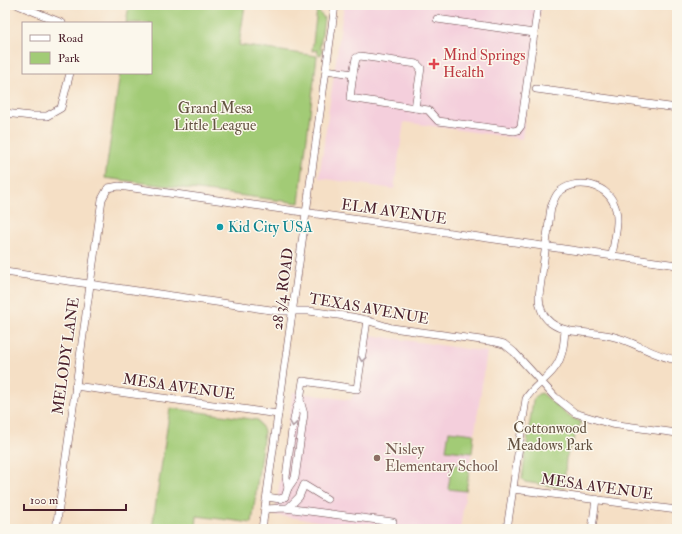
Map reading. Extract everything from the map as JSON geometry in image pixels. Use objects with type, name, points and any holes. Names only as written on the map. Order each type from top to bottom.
[{"type":"street","points":[[18,5],[60,22]]},
{"type":"street","name":"28 3/4 ROAD","points":[[262,529],[335,5]]},
{"type":"street","points":[[415,108],[421,68],[417,64],[360,56],[356,58],[350,98],[415,108],[428,110],[438,121],[514,131],[518,130],[521,126],[538,5]]},
{"type":"street","points":[[437,19],[534,33]]},
{"type":"street","points":[[326,70],[353,74]]},
{"type":"street","points":[[5,113],[47,116],[61,108],[70,74]]},
{"type":"street","points":[[536,89],[677,108]]},
{"type":"street","points":[[612,256],[618,216],[614,203],[604,190],[585,183],[569,186],[557,193],[551,207],[545,246],[539,304],[541,311],[548,320],[557,327],[566,330],[611,336],[652,353],[677,360]]},
{"type":"street","name":"ELM AVENUE","points":[[108,188],[119,186],[677,265]]},
{"type":"street","name":"MELODY LANE","points":[[56,529],[102,199],[108,188]]},
{"type":"street","name":"TEXAS AVENUE","points":[[5,272],[278,311],[309,311],[367,320],[392,328],[504,344],[514,352],[555,397],[575,414],[611,424],[677,433]]},
{"type":"street","points":[[267,497],[280,499],[285,497],[288,488],[286,477],[292,430],[296,408],[300,400],[303,381],[357,389],[367,320]]},
{"type":"street","points":[[507,529],[526,399],[528,395],[554,370],[563,349],[566,330]]},
{"type":"street","name":"MESA AVENUE","points":[[75,386],[278,414]]},
{"type":"street","points":[[288,508],[299,497],[304,486],[327,499]]},
{"type":"street","name":"MESA AVENUE","points":[[513,489],[677,510]]},
{"type":"street","points":[[592,529],[596,500]]},
{"type":"street","points":[[265,509],[288,508],[393,522]]},
{"type":"street","points":[[676,529],[677,522]]},
{"type":"shaded area","name":"Mind Springs Health","points":[[344,5],[541,5],[522,139],[404,122],[394,189],[319,178]]},
{"type":"shaded area","name":"Nisley Elementary School","points":[[370,335],[487,352],[460,529],[371,529],[275,515],[293,392],[350,400],[362,386]]},
{"type":"green space","name":"Grand Mesa Little League","points":[[129,5],[245,5],[239,45],[317,56],[299,203],[105,178],[120,74],[152,74],[152,22],[126,22]]},
{"type":"green space","points":[[317,9],[324,18],[320,48],[322,49],[321,55],[318,54],[317,50],[312,51]]},
{"type":"green space","name":"Cottonwood Meadows Park","points":[[542,393],[568,416],[581,422],[566,458],[564,488],[525,482],[522,479],[533,400],[538,394]]},
{"type":"green space","points":[[170,408],[258,420],[264,431],[252,523],[197,516],[196,529],[152,529]]},
{"type":"green space","points":[[449,431],[474,434],[472,453],[446,450]]},
{"type":"green space","points":[[452,464],[470,466],[466,491],[448,489]]},
{"type":"place","name":"Mind Springs Health","points":[[434,64]]},
{"type":"place","name":"Kid City USA","points":[[220,227]]},
{"type":"place","name":"Nisley Elementary School","points":[[377,458]]}]
